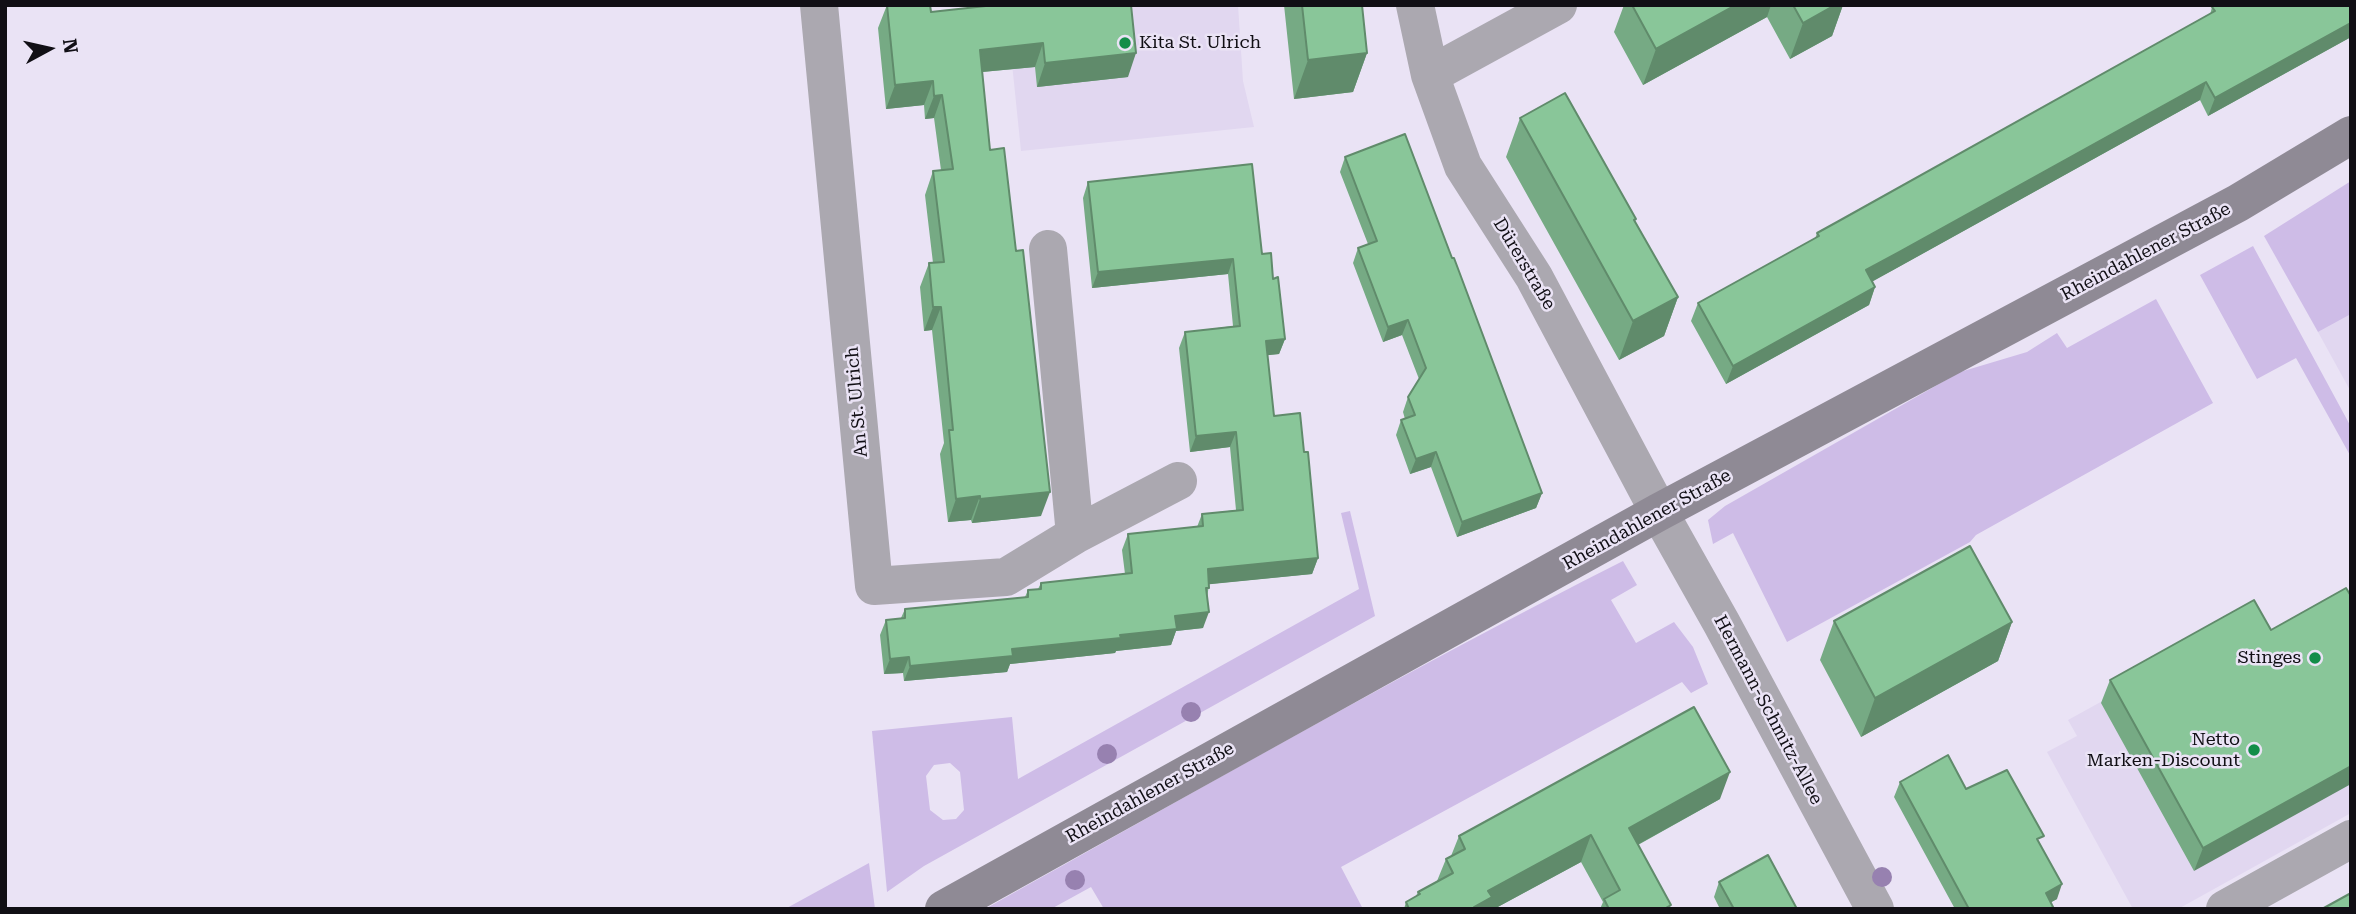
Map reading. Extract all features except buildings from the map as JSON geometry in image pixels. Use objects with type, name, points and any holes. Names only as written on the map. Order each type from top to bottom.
[{"type":"main road","name":"Rheindahlener Straße","points":[[944,909],[1659,512],[2238,203],[2351,135]]},
{"type":"street","name":"An St. Ulrich","points":[[820,5],[874,586],[1006,577],[1075,535],[1178,481]]},
{"type":"street","name":"Dürerstraße","points":[[1415,5],[1430,75],[1463,166],[1534,277],[1659,512]]},
{"type":"street","points":[[1430,75],[1558,5]]},
{"type":"street","points":[[1048,249],[1075,535]]},
{"type":"street","name":"Hermann-Schmitz-Allee","points":[[1659,512],[1875,909]]},
{"type":"street","points":[[2225,909],[2351,839]]},
{"type":"shaded area","name":"Kita St. Ulrich","points":[[1006,5],[1238,5],[1243,81],[1254,127],[1021,151]]},
{"type":"shaded area","points":[[2351,181],[2351,314],[2318,332],[2264,236]]},
{"type":"shaded area","points":[[2253,246],[2351,427],[2351,457],[2296,358],[2257,379],[2200,275]]},
{"type":"shaded area","points":[[2156,299],[2213,403],[1976,535],[1970,542],[1787,642],[1733,533],[1713,544],[1708,520],[1725,506],[1960,372],[2027,352],[2057,333],[2067,348]]},
{"type":"shaded area","points":[[2351,314],[2351,392],[2318,332]]},
{"type":"shaded area","points":[[1350,511],[1375,616],[924,866],[887,892],[872,731],[1012,717],[1018,779],[1359,589],[1341,513]],"holes":[[[950,763],[960,772],[964,810],[956,819],[943,820],[930,810],[926,776],[934,765]]]},
{"type":"shaded area","points":[[1623,561],[1637,585],[1611,600],[1636,643],[1674,622],[1693,647],[1708,684],[1691,693],[1682,682],[1341,867],[1363,909],[1104,909],[1091,887],[1051,909],[985,909],[1382,688]]},
{"type":"shaded area","points":[[2351,618],[2351,813],[2178,909],[2133,909],[2047,752],[2077,736],[2068,720],[2246,622],[2262,652]]},
{"type":"shaded area","points":[[869,863],[875,909],[785,909]]},
{"type":"place","name":"Kita St. Ulrich","points":[[1125,43]]},
{"type":"place","name":"Stinges","points":[[2315,658]]},
{"type":"place","name":"Netto Marken-Discount","points":[[2254,750]]}]
